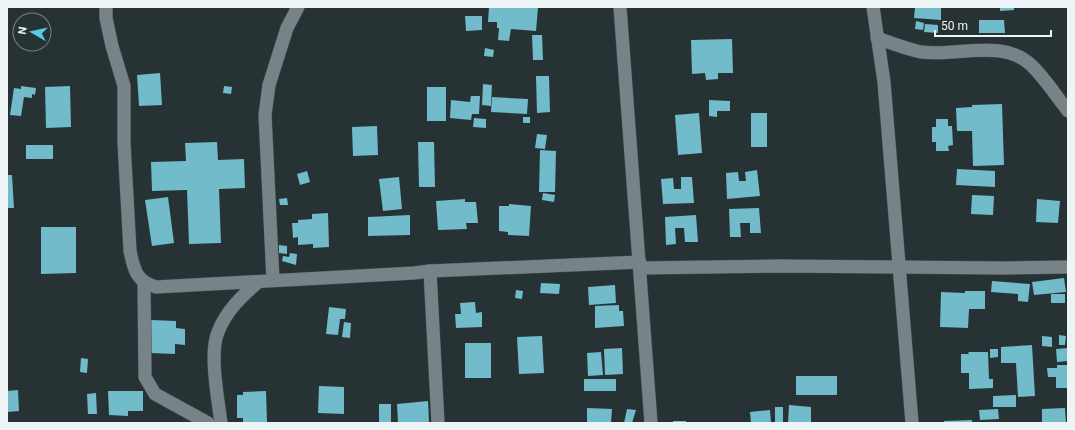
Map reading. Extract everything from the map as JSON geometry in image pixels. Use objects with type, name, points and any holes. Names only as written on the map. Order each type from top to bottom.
[{"type":"street","points":[[106,7],[106,18],[112,46],[124,86],[124,143],[130,251],[133,266],[138,276],[144,283],[156,287],[430,271],[640,265],[898,268],[1068,267]]},
{"type":"street","points":[[273,280],[265,115],[269,85],[287,28],[298,7]]},
{"type":"street","points":[[620,7],[651,423]]},
{"type":"street","points":[[873,8],[884,82],[898,268],[912,423]]},
{"type":"street","points":[[877,38],[921,52],[945,53],[995,50],[1013,54],[1031,65],[1068,110]]},
{"type":"street","points":[[430,271],[438,423]]},
{"type":"street","points":[[220,423],[213,365],[217,332],[237,299],[258,282]]},
{"type":"street","points":[[144,283],[145,377],[155,394],[208,423]]},
{"type":"building","points":[[489,7],[538,8],[536,31],[511,29],[509,41],[498,40],[499,28],[497,28],[497,22],[488,22]]},
{"type":"building","points":[[915,7],[941,7],[941,20],[914,18]]},
{"type":"building","points":[[1000,7],[1014,7],[1014,10],[1000,11]]},
{"type":"building","points":[[465,16],[482,16],[482,30],[466,31]]},
{"type":"building","points":[[979,20],[1004,20],[1005,33],[979,33]]},
{"type":"building","points":[[916,21],[924,23],[923,30],[915,29]]},
{"type":"building","points":[[925,24],[938,25],[938,33],[924,32]]},
{"type":"building","points":[[532,35],[542,35],[543,60],[533,60]]},
{"type":"building","points":[[732,39],[733,73],[718,73],[718,79],[706,80],[705,73],[692,74],[691,40]]},
{"type":"building","points":[[485,48],[494,50],[493,57],[484,56]]},
{"type":"building","points":[[160,73],[162,105],[139,106],[137,75]]},
{"type":"building","points":[[536,76],[549,76],[550,112],[537,113]]},
{"type":"building","points":[[483,84],[492,85],[491,106],[482,105]]},
{"type":"building","points":[[21,86],[36,88],[35,95],[32,94],[32,98],[24,97],[21,116],[10,115],[14,88],[21,89]]},
{"type":"building","points":[[70,86],[71,127],[46,128],[45,87]]},
{"type":"building","points":[[224,86],[232,87],[231,94],[223,93]]},
{"type":"building","points":[[427,87],[446,87],[446,121],[427,121]]},
{"type":"building","points":[[471,96],[480,96],[479,114],[472,114],[471,120],[450,118],[451,100],[470,102]]},
{"type":"building","points":[[492,97],[528,99],[527,114],[491,112]]},
{"type":"building","points":[[709,100],[730,101],[730,111],[717,111],[717,117],[709,116]]},
{"type":"building","points":[[1002,104],[1004,165],[973,166],[972,131],[957,131],[956,108],[972,107],[972,105]]},
{"type":"building","points":[[699,113],[702,153],[678,155],[675,115]]},
{"type":"building","points":[[751,113],[767,113],[767,147],[751,147]]},
{"type":"building","points":[[523,117],[530,117],[530,123],[523,123]]},
{"type":"building","points":[[474,118],[486,119],[486,128],[473,127]]},
{"type":"building","points":[[936,119],[948,119],[948,126],[952,126],[953,145],[948,146],[949,151],[936,151],[936,142],[932,142],[932,127],[936,127]]},
{"type":"building","points":[[377,126],[378,155],[353,156],[352,127]]},
{"type":"building","points":[[537,134],[547,135],[545,149],[535,148]]},
{"type":"building","points":[[217,142],[218,160],[244,159],[245,188],[219,189],[221,243],[189,244],[187,190],[152,191],[151,162],[186,161],[185,143]]},
{"type":"building","points":[[418,142],[434,142],[435,187],[419,187]]},
{"type":"building","points":[[26,145],[53,145],[53,159],[26,159]]},
{"type":"building","points":[[540,150],[556,151],[555,192],[539,192]]},
{"type":"building","points":[[957,169],[995,171],[995,187],[956,185]]},
{"type":"building","points":[[757,170],[760,196],[727,199],[726,173],[738,172],[739,181],[746,181],[745,172]]},
{"type":"building","points":[[307,171],[310,182],[300,185],[297,174]]},
{"type":"building","points":[[7,175],[12,175],[14,208],[7,208]]},
{"type":"building","points":[[399,177],[402,209],[383,211],[379,179]]},
{"type":"building","points":[[681,177],[692,177],[694,203],[663,204],[661,179],[673,178],[674,189],[681,189]]},
{"type":"building","points":[[543,193],[555,195],[554,202],[542,200]]},
{"type":"building","points":[[972,195],[994,196],[993,215],[971,214]]},
{"type":"building","points":[[168,197],[174,243],[152,246],[145,200]]},
{"type":"building","points":[[287,198],[288,205],[280,205],[279,199]]},
{"type":"building","points":[[465,199],[465,202],[476,202],[478,223],[466,223],[467,229],[438,230],[436,201]]},
{"type":"building","points":[[1037,199],[1060,201],[1058,223],[1036,222]]},
{"type":"building","points":[[509,204],[531,206],[529,236],[508,235],[508,232],[499,231],[499,206],[509,206]]},
{"type":"building","points":[[759,208],[761,233],[750,233],[750,223],[740,223],[741,237],[730,237],[729,209]]},
{"type":"building","points":[[328,213],[329,247],[313,248],[313,244],[298,245],[298,237],[293,238],[292,223],[298,223],[298,220],[312,219],[312,214]]},
{"type":"building","points":[[410,215],[410,235],[368,236],[368,217]]},
{"type":"building","points":[[696,215],[698,242],[685,242],[684,228],[675,228],[676,244],[666,245],[665,217]]},
{"type":"building","points":[[41,227],[76,227],[76,273],[41,274]]},
{"type":"building","points":[[279,245],[287,246],[287,254],[279,253]]},
{"type":"building","points":[[290,253],[297,254],[296,265],[282,261],[283,256],[289,257]]},
{"type":"building","points":[[1064,278],[1066,292],[1034,295],[1032,282]]},
{"type":"building","points":[[992,281],[1030,284],[1028,302],[1018,301],[1018,294],[991,292]]},
{"type":"building","points":[[541,283],[560,284],[559,294],[540,293]]},
{"type":"building","points":[[615,285],[616,303],[589,305],[588,287]]},
{"type":"building","points":[[516,290],[523,291],[522,299],[515,298]]},
{"type":"building","points":[[965,291],[985,291],[985,309],[969,309],[968,328],[940,327],[941,292],[965,293]]},
{"type":"building","points":[[1051,294],[1065,294],[1065,303],[1051,303]]},
{"type":"building","points":[[475,302],[476,313],[482,312],[482,327],[456,328],[455,314],[461,314],[460,303]]},
{"type":"building","points":[[619,305],[619,311],[623,311],[624,326],[595,328],[595,306]]},
{"type":"building","points":[[329,307],[346,309],[345,319],[340,319],[338,335],[326,334]]},
{"type":"building","points":[[151,320],[176,321],[176,328],[185,329],[185,345],[175,344],[175,354],[150,353]]},
{"type":"building","points":[[344,322],[351,323],[350,338],[342,337]]},
{"type":"building","points":[[1059,335],[1066,336],[1065,345],[1059,345]]},
{"type":"building","points":[[542,336],[544,373],[519,374],[517,337]]},
{"type":"building","points":[[1042,336],[1052,337],[1052,347],[1042,346]]},
{"type":"building","points":[[465,343],[491,343],[491,378],[465,378]]},
{"type":"building","points":[[1032,345],[1035,396],[1018,397],[1016,363],[1001,363],[1001,347]]},
{"type":"building","points":[[622,348],[623,374],[605,375],[604,349]]},
{"type":"building","points":[[1068,348],[1068,361],[1057,362],[1056,349]]},
{"type":"building","points":[[990,349],[998,349],[998,357],[990,358]]},
{"type":"building","points":[[601,352],[603,375],[588,376],[587,353]]},
{"type":"building","points":[[968,352],[988,352],[989,379],[993,379],[993,388],[969,389],[969,373],[961,373],[961,354],[969,354]]},
{"type":"building","points":[[81,358],[88,359],[87,373],[80,372]]},
{"type":"building","points":[[1057,365],[1068,365],[1068,388],[1056,388],[1056,377],[1048,377],[1047,368],[1057,368]]},
{"type":"building","points":[[796,376],[837,376],[837,395],[796,395]]},
{"type":"building","points":[[584,379],[616,379],[616,391],[584,391]]},
{"type":"building","points":[[319,386],[344,387],[344,414],[318,413]]},
{"type":"building","points":[[18,390],[19,411],[7,412],[7,391]]},
{"type":"building","points":[[108,391],[143,391],[143,411],[128,411],[128,416],[109,415]]},
{"type":"building","points":[[266,391],[267,423],[243,423],[243,418],[237,418],[237,395],[243,395],[243,392]]},
{"type":"building","points":[[96,393],[97,414],[88,414],[87,394]]},
{"type":"building","points":[[1016,395],[1016,407],[993,407],[993,396]]},
{"type":"building","points":[[428,401],[429,423],[398,423],[397,404]]},
{"type":"building","points":[[379,404],[391,404],[391,423],[379,423]]},
{"type":"building","points":[[789,405],[811,407],[811,423],[788,423]]},
{"type":"building","points":[[775,407],[783,407],[783,423],[775,423]]},
{"type":"building","points":[[587,408],[612,409],[611,423],[587,423]]},
{"type":"building","points":[[1065,408],[1066,423],[1042,423],[1042,409]]},
{"type":"building","points":[[627,409],[636,410],[632,423],[624,423]]},
{"type":"building","points":[[998,409],[999,419],[980,420],[979,410]]},
{"type":"building","points":[[770,410],[771,423],[751,423],[750,412]]},
{"type":"building","points":[[972,420],[972,423],[944,423],[944,421]]},
{"type":"building","points":[[673,421],[686,421],[686,423],[673,423]]}]
